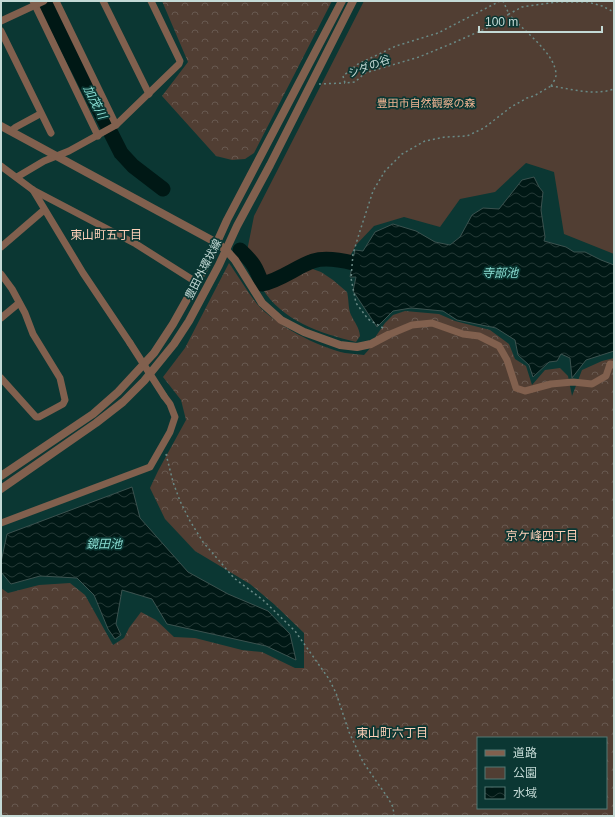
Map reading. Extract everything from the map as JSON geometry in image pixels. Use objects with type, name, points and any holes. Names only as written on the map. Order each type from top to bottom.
[{"type":"street","points":[[56,1],[116,126]]},
{"type":"street","points":[[103,1],[149,94]]},
{"type":"street","points":[[18,177],[44,161],[116,126],[180,61],[151,1]]},
{"type":"street","name":"豊田外環状線","points":[[1,476],[93,414],[118,392],[154,353],[173,324],[209,260],[227,220],[342,1]]},
{"type":"street","name":"豊田外環状線","points":[[1,489],[124,402],[144,381],[170,349],[189,321],[353,1]]},
{"type":"street","points":[[1,21],[38,2],[98,136]]},
{"type":"street","points":[[1,31],[50,133]]},
{"type":"street","points":[[11,131],[40,114]]},
{"type":"street","points":[[1,126],[217,243],[235,260],[262,303],[281,320],[304,332],[340,345],[357,347],[371,344],[412,325],[432,323],[464,334],[479,336],[499,346],[507,360],[516,388],[525,391],[551,384],[573,382],[592,384],[606,376],[610,364],[614,365]]},
{"type":"street","points":[[1,166],[18,177],[33,190],[136,244],[196,282]]},
{"type":"street","points":[[1,523],[150,467],[170,432],[174,417],[170,404],[83,273],[33,190]]},
{"type":"street","points":[[1,247],[44,210]]},
{"type":"street","points":[[1,274],[19,303],[33,334],[60,378],[65,400],[63,404],[39,417],[36,417],[1,378]]},
{"type":"street","points":[[1,318],[19,303]]},
{"type":"path","name":"シダの谷","points":[[502,1],[509,14],[496,24],[453,43],[419,57],[365,73],[356,82],[345,83],[343,76],[358,64],[396,46],[438,33],[502,1]]},
{"type":"path","points":[[388,335],[385,328],[368,319],[356,303],[351,278],[353,254],[359,234],[373,191],[384,171],[402,154],[425,141],[445,137],[467,136],[484,128],[511,107],[551,86],[556,76],[554,64],[546,52],[509,14],[522,7],[556,2],[588,2],[602,6],[614,12]]},
{"type":"path","points":[[319,84],[345,83]]},
{"type":"path","points":[[551,86],[591,93],[614,89]]},
{"type":"path","points":[[163,445],[173,482],[190,521],[203,542],[228,573],[244,587],[263,600],[295,632],[329,679],[336,693],[349,732],[363,762],[388,798],[393,807],[394,816]]},
{"type":"green space","points":[[162,1],[332,1],[254,153],[245,159],[232,160],[216,156],[162,96],[188,62]]},
{"type":"green space","name":"豊田市自然観察の森","points":[[364,1],[614,1],[614,254],[564,234],[554,172],[526,163],[495,192],[460,199],[440,227],[404,217],[374,226],[356,245],[348,260],[322,256],[311,258],[268,278],[263,276],[257,263],[247,251],[254,216]]},
{"type":"green space","points":[[229,263],[257,304],[275,320],[322,346],[345,353],[364,355],[372,346],[376,336],[385,323],[393,315],[405,311],[439,314],[455,321],[490,330],[509,344],[515,359],[526,366],[532,385],[545,370],[560,368],[568,376],[572,396],[582,370],[602,361],[614,358],[614,816],[1,816],[1,588],[8,593],[39,585],[70,583],[85,595],[113,645],[124,638],[129,628],[141,612],[156,620],[174,637],[195,638],[242,650],[262,652],[295,668],[304,668],[304,633],[275,605],[250,584],[195,551],[165,519],[150,488],[186,420],[181,400],[163,377],[185,348]]},
{"type":"green space","points":[[307,267],[321,272],[347,292],[350,313],[358,328],[360,336],[356,342],[316,330],[303,324],[280,309],[262,288]]},
{"type":"water","name":"寺部池","points":[[534,177],[543,192],[541,210],[545,237],[544,241],[566,247],[574,252],[585,252],[614,265],[614,351],[586,360],[572,378],[570,358],[561,354],[557,361],[549,362],[533,377],[529,365],[518,355],[515,340],[496,328],[457,320],[443,311],[411,308],[393,311],[377,327],[353,291],[356,277],[350,277],[355,250],[363,251],[375,232],[393,224],[416,231],[435,242],[450,245],[460,237],[472,215],[483,208],[499,209],[522,180]]},
{"type":"water","name":"鏡田池","points":[[132,487],[140,518],[188,572],[228,594],[268,611],[290,634],[296,660],[266,646],[167,624],[152,599],[122,590],[116,624],[121,635],[115,639],[108,629],[94,595],[77,578],[40,576],[11,584],[1,572],[1,562],[7,534]]},
{"type":"waterway","name":"加茂川","points":[[44,1],[121,153],[133,166],[163,189]]},
{"type":"waterway","name":"加茂川","points":[[240,250],[254,265],[262,284],[276,280],[313,261],[333,259],[353,263]]},
{"type":"district","name":"東山町五丁目","points":[[106,235]]},
{"type":"district","name":"京ケ峰四丁目","points":[[542,536]]},
{"type":"district","name":"東山町六丁目","points":[[392,733]]}]
